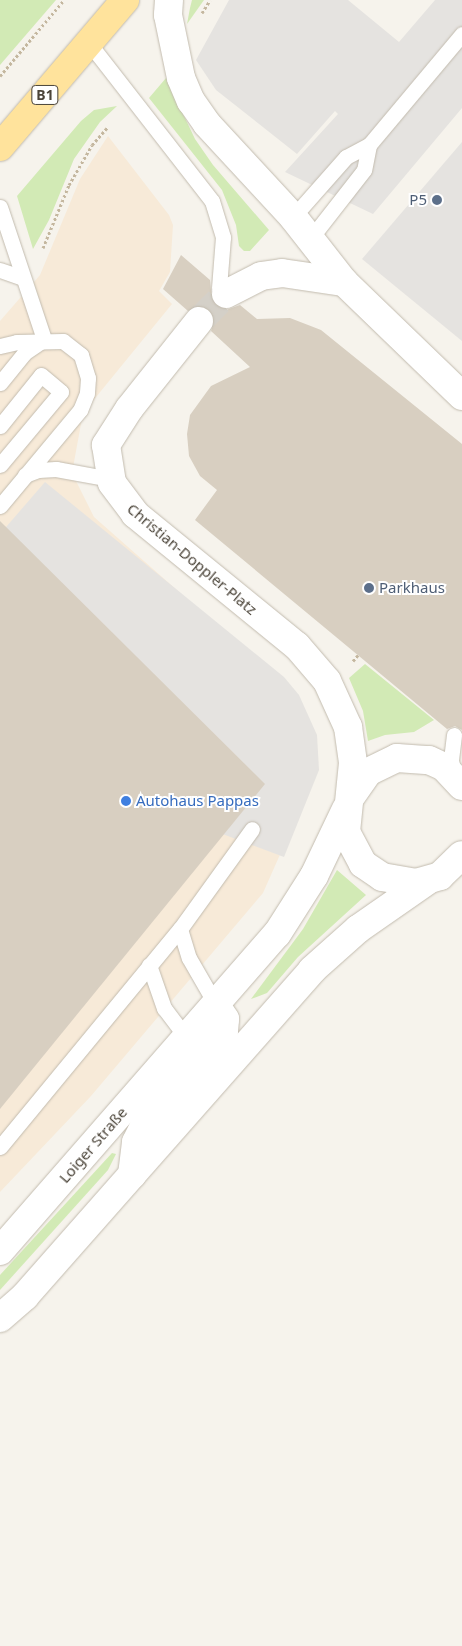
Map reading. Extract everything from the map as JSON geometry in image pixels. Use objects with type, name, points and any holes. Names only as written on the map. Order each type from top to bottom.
[{"type":"main road","name":"B1","points":[[0,148],[125,0]]},
{"type":"street","points":[[170,0],[174,55],[191,101],[232,152],[293,218],[344,282],[462,396]]},
{"type":"street","points":[[223,291],[261,276],[282,273],[344,282]]},
{"type":"street","name":"Christian-Doppler-Platz","points":[[199,321],[129,409],[106,446],[111,479],[122,500],[135,514],[297,646],[327,681],[343,710],[352,745],[346,832],[363,864],[393,881],[451,867]]},
{"type":"street","points":[[348,803],[368,772],[397,758],[429,760],[459,781]]},
{"type":"street","name":"Loiger Straße","points":[[132,1175],[136,1142],[144,1126],[196,1046],[216,1005],[298,905],[348,803]]},
{"type":"street","points":[[0,1318],[25,1296],[312,970],[358,929],[451,867]]},
{"type":"street","points":[[196,1046],[221,1062],[236,1058]]},
{"type":"street","name":"Loiger Straße","points":[[0,1251],[196,1046]]},
{"type":"lane","points":[[293,218],[346,156],[369,145],[462,34]]},
{"type":"lane","points":[[89,43],[212,201],[224,237],[223,291]]},
{"type":"lane","points":[[310,239],[364,170],[369,145]]},
{"type":"lane","points":[[0,207],[44,339]]},
{"type":"lane","points":[[0,270],[23,278]]},
{"type":"lane","points":[[0,384],[24,353],[44,339]]},
{"type":"lane","points":[[0,346],[44,339],[63,341],[81,356],[88,372],[87,393],[80,410],[0,506]]},
{"type":"lane","points":[[0,426],[41,375],[61,392],[0,465]]},
{"type":"lane","points":[[25,475],[38,470],[56,469],[111,479]]},
{"type":"lane","points":[[454,735],[451,761],[459,781]]},
{"type":"lane","points":[[0,1147],[180,928],[252,829]]},
{"type":"lane","points":[[180,928],[189,958],[216,1005]]},
{"type":"lane","points":[[149,965],[164,1008],[196,1046]]},
{"type":"path","points":[[0,76],[64,0]]},
{"type":"path","points":[[23,278],[41,253],[77,171],[107,128]]},
{"type":"shaded area","points":[[229,0],[348,0],[399,42],[435,0],[462,0],[462,108],[373,214],[285,172],[338,114],[335,111],[297,154],[216,90],[196,60]]},
{"type":"shaded area","points":[[108,136],[169,215],[173,225],[170,272],[159,291],[172,304],[83,413],[72,473],[94,517],[280,681],[313,780],[263,893],[91,1096],[0,1192],[0,321],[40,275],[80,179]]},
{"type":"shaded area","name":"P5","points":[[462,142],[462,341],[362,259]]},
{"type":"shaded area","points":[[45,482],[284,677],[299,695],[317,735],[319,770],[284,857],[209,829],[0,534]]},
{"type":"green space","points":[[0,0],[56,0],[0,65]]},
{"type":"green space","points":[[192,0],[204,0],[187,24],[190,8]]},
{"type":"green space","points":[[166,78],[195,139],[213,165],[269,230],[250,251],[244,251],[239,246],[236,225],[222,190],[149,98]]},
{"type":"green space","points":[[117,106],[100,122],[74,159],[49,220],[33,249],[17,196],[81,121],[94,110]]},
{"type":"green space","points":[[365,664],[434,720],[414,732],[385,735],[368,741],[363,711],[349,678]]},
{"type":"green space","points":[[337,870],[366,895],[298,957],[267,993],[251,999],[303,929]]},
{"type":"green space","points":[[112,1153],[116,1154],[108,1170],[0,1290],[0,1275]]},
{"type":"building","name":"Parkhaus","points":[[181,255],[210,280],[212,301],[217,307],[226,310],[240,305],[257,319],[290,318],[321,330],[462,444],[462,730],[455,726],[447,729],[195,520],[217,490],[200,476],[189,456],[187,434],[190,415],[211,386],[250,367],[211,331],[214,323],[209,309],[201,306],[188,311],[163,289]]},
{"type":"building","name":"Autohaus Pappas","points":[[0,521],[265,784],[0,1109]]},
{"type":"tunnel","points":[[199,321],[226,294]]},
{"type":"place","name":"P5","points":[[437,200]]},
{"type":"place","name":"Parkhaus","points":[[369,588]]},
{"type":"place","name":"Autohaus Pappas","points":[[126,801]]}]
